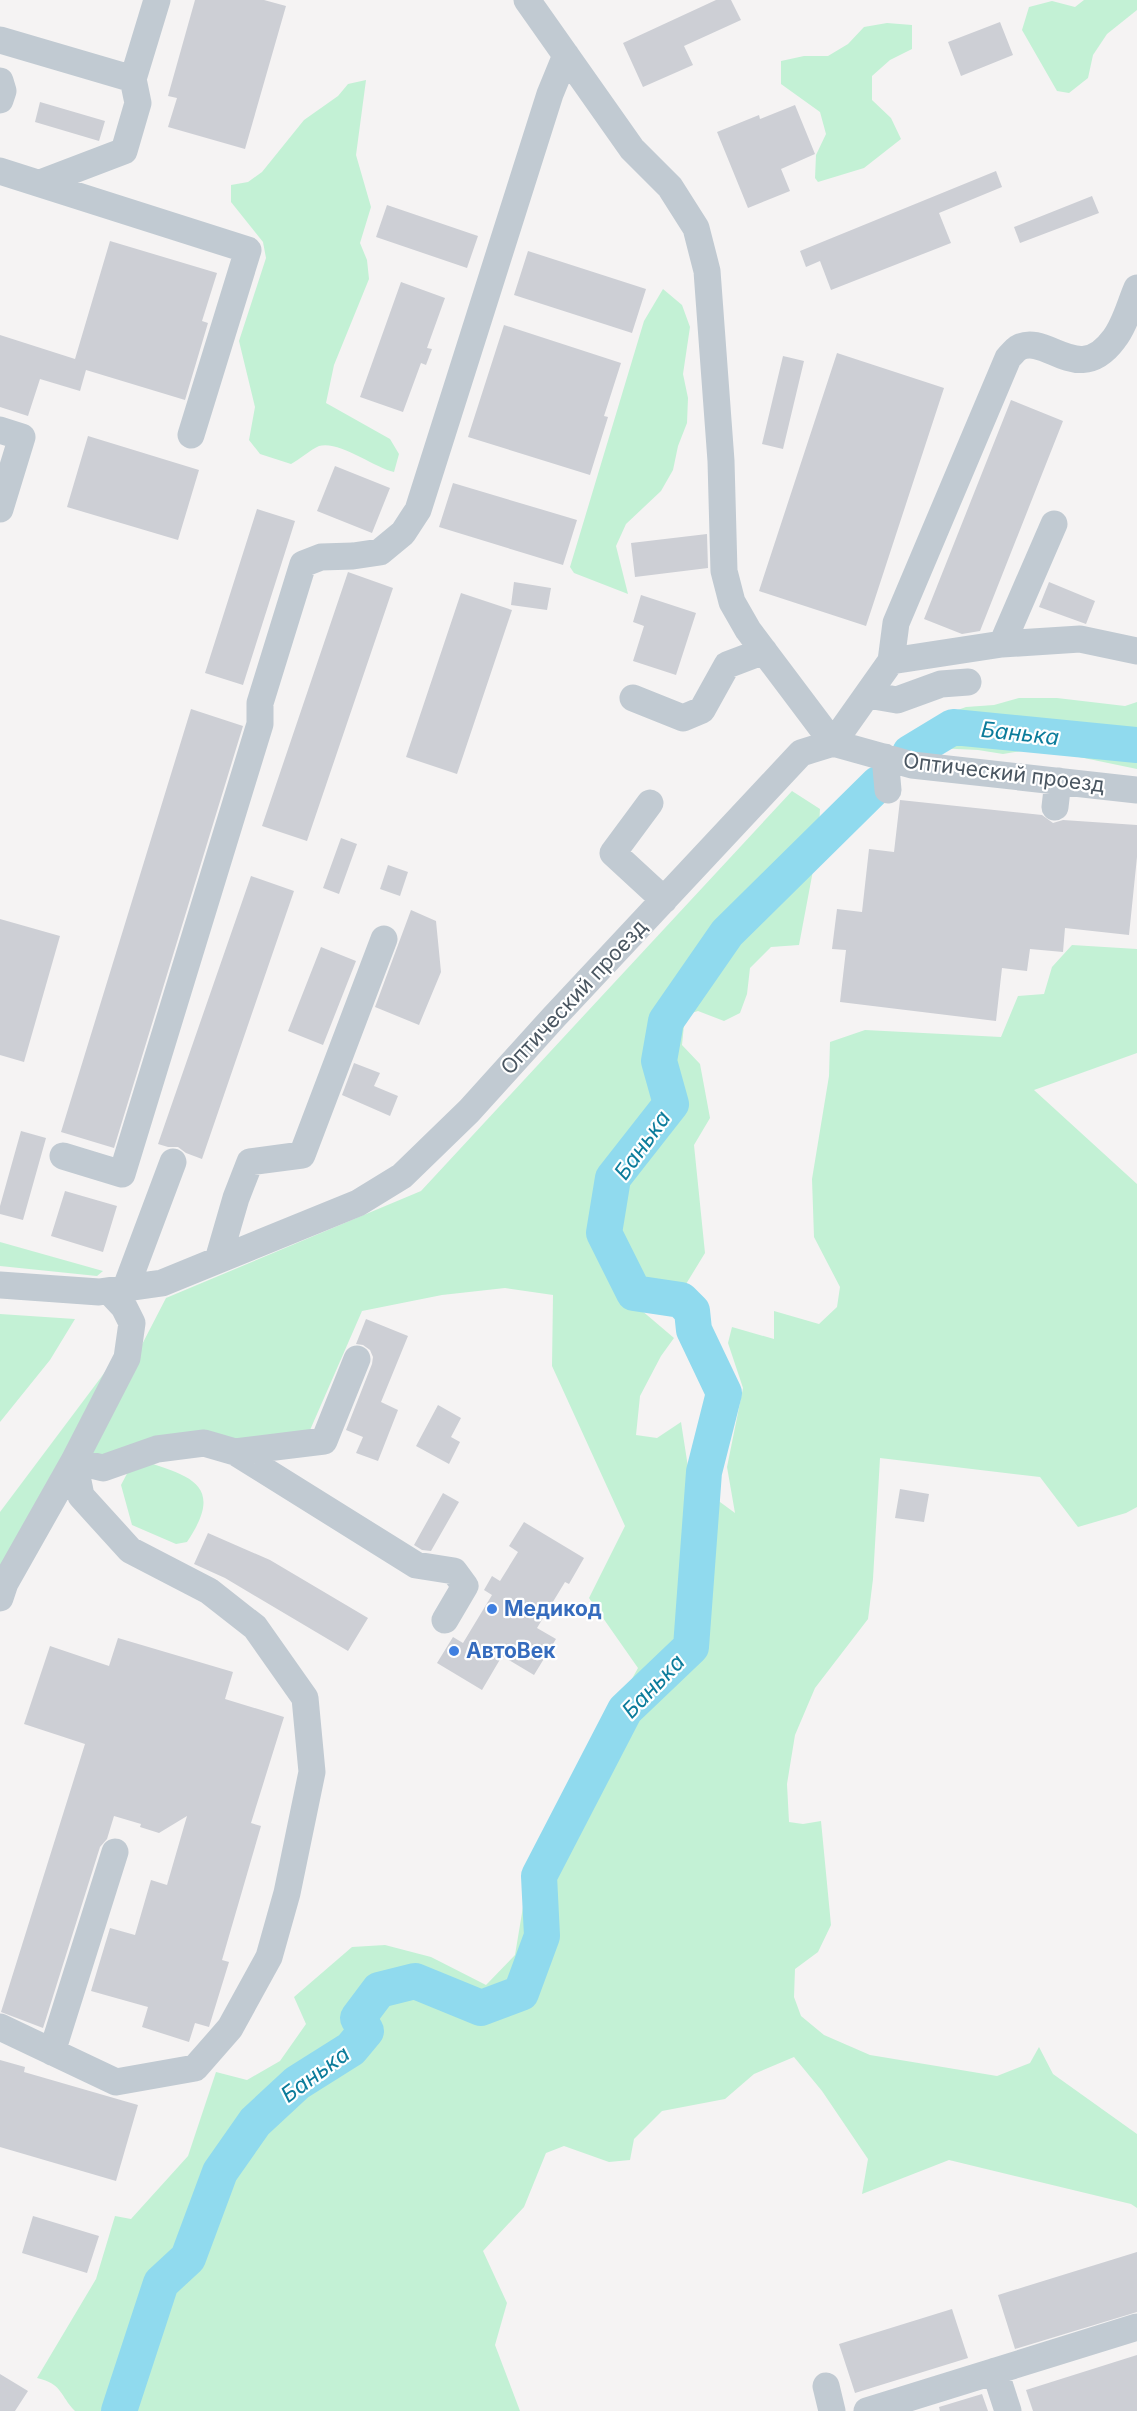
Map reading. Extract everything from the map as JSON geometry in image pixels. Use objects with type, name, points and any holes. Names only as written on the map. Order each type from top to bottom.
[{"type":"street","points":[[40,183],[124,151],[138,103],[133,79],[157,0]]},
{"type":"street","points":[[527,0],[632,149],[670,187],[696,228],[707,272],[721,461],[724,571],[732,603],[748,630],[833,744],[891,660],[896,623],[1008,358],[1019,348],[1034,346],[1076,360],[1089,359],[1105,350],[1116,337],[1137,288]]},
{"type":"street","points":[[0,40],[133,79]]},
{"type":"street","points":[[63,1156],[122,1174],[260,724],[260,703],[303,564],[321,557],[380,552],[402,533],[418,510],[550,94],[566,55]]},
{"type":"street","points":[[0,81],[3,91],[0,100]]},
{"type":"street","points":[[0,171],[248,250],[191,435]]},
{"type":"street","points":[[0,430],[22,436],[0,509]]},
{"type":"street","points":[[1002,644],[1054,525]]},
{"type":"street","points":[[891,660],[1002,644],[1080,639],[1137,651]]},
{"type":"street","points":[[633,698],[684,718],[702,710],[727,665],[764,651]]},
{"type":"street","points":[[868,695],[897,700],[941,684],[968,682]]},
{"type":"street","name":"Оптический проезд","points":[[0,1285],[117,1290],[162,1283],[358,1203],[402,1176],[469,1111],[801,753],[833,744],[912,765],[1057,794],[1137,790]]},
{"type":"street","points":[[885,757],[888,790]]},
{"type":"street","points":[[650,803],[613,853],[664,900]]},
{"type":"street","points":[[218,1260],[236,1198],[250,1162],[302,1155],[384,939]]},
{"type":"street","points":[[0,1598],[5,1583],[74,1461],[127,1358],[132,1323],[117,1290],[173,1162]]},
{"type":"street","points":[[235,1452],[324,1441],[357,1359]]},
{"type":"street","points":[[74,1461],[103,1468],[157,1449],[204,1443],[235,1452],[416,1565],[453,1571],[465,1586],[445,1620]]},
{"type":"street","points":[[0,2027],[116,2082],[195,2068],[230,2028],[269,1958],[287,1893],[312,1772],[305,1698],[255,1627],[209,1591],[130,1550],[81,1496],[74,1461]]},
{"type":"street","points":[[52,2052],[115,1852]]},
{"type":"street","points":[[867,2411],[1137,2327]]},
{"type":"street","points":[[995,2371],[1008,2411]]},
{"type":"green space","points":[[1084,0],[1137,0],[1137,10],[1107,34],[1093,55],[1088,78],[1069,93],[1057,91],[1022,30],[1029,7],[1052,1],[1075,7]]},
{"type":"green space","points":[[887,23],[912,25],[912,49],[890,60],[872,76],[872,100],[891,118],[901,139],[864,168],[818,182],[815,178],[816,155],[826,134],[820,112],[781,84],[781,61],[804,56],[828,56],[848,44],[864,27]]},
{"type":"green space","points":[[366,80],[356,155],[371,207],[360,243],[367,260],[369,279],[334,365],[326,403],[390,439],[399,454],[394,472],[346,450],[327,445],[319,446],[291,464],[260,454],[249,440],[255,407],[239,341],[266,258],[263,242],[231,202],[231,185],[248,182],[262,172],[304,120],[338,96],[348,84]]},
{"type":"green space","points":[[663,289],[682,305],[690,327],[683,374],[688,398],[687,423],[678,446],[673,470],[661,491],[626,524],[616,546],[628,594],[574,573],[570,567],[644,321]]},
{"type":"green space","points":[[1019,698],[1057,698],[1125,706],[1137,702],[1137,769],[1055,752],[1028,750],[1003,754],[936,748],[910,753],[941,716],[966,707],[994,705]]},
{"type":"green space","points":[[792,791],[820,809],[818,844],[799,945],[771,947],[750,968],[747,994],[740,1013],[724,1021],[698,1011],[685,1015],[682,1045],[700,1064],[710,1118],[694,1145],[705,1253],[683,1289],[627,1298],[674,1338],[661,1356],[640,1396],[636,1435],[657,1438],[681,1422],[690,1480],[735,1513],[727,1467],[743,1388],[728,1343],[732,1327],[774,1339],[774,1311],[819,1324],[837,1307],[840,1287],[814,1237],[812,1179],[829,1076],[830,1042],[865,1030],[1001,1037],[1018,996],[1044,994],[1052,967],[1072,945],[1137,949],[1137,1053],[1034,1090],[1137,1184],[1137,1507],[1126,1513],[1078,1527],[1040,1477],[880,1458],[873,1579],[868,1619],[815,1688],[795,1735],[787,1784],[789,1822],[803,1824],[821,1821],[831,1925],[818,1952],[795,1969],[794,1997],[801,2016],[824,2035],[870,2055],[997,2076],[1030,2063],[1039,2047],[1053,2074],[1137,2134],[1137,2208],[1131,2204],[949,2160],[862,2194],[868,2159],[822,2091],[794,2057],[754,2074],[725,2099],[662,2111],[634,2139],[630,2160],[609,2162],[564,2146],[546,2153],[524,2207],[483,2251],[507,2303],[495,2345],[520,2411],[75,2411],[56,2387],[37,2378],[96,2279],[115,2216],[131,2219],[188,2156],[216,2072],[247,2080],[280,2061],[306,2024],[294,1997],[352,1947],[385,1945],[431,1957],[486,1985],[515,1955],[526,1889],[552,1823],[638,1668],[589,1598],[625,1526],[552,1366],[553,1295],[505,1288],[442,1295],[362,1311],[307,1437],[95,1458],[88,1449],[166,1298],[421,1191]]},
{"type":"green space","points":[[0,1242],[103,1271],[97,1276],[0,1266]]},
{"type":"green space","points":[[0,1314],[75,1319],[50,1360],[0,1422]]},
{"type":"green space","points":[[111,1364],[0,1577],[0,1512]]},
{"type":"green space","points":[[140,1460],[174,1471],[197,1485],[202,1495],[203,1507],[187,1542],[176,1544],[132,1525],[121,1485],[131,1466]]},
{"type":"building","points":[[195,0],[264,0],[286,6],[245,149],[168,127],[177,98],[168,96]]},
{"type":"building","points":[[716,0],[731,0],[741,20],[684,46],[693,65],[643,87],[623,43]]},
{"type":"building","points":[[1000,22],[1013,55],[961,76],[948,42]]},
{"type":"building","points":[[40,102],[105,121],[99,141],[35,122]]},
{"type":"building","points":[[795,105],[815,154],[781,169],[790,191],[748,208],[717,132],[759,115],[760,119]]},
{"type":"building","points":[[996,171],[1002,187],[939,213],[951,243],[831,290],[820,261],[806,267],[800,251]]},
{"type":"building","points":[[1092,196],[1099,213],[1020,243],[1014,227]]},
{"type":"building","points":[[387,205],[478,236],[467,268],[376,237]]},
{"type":"building","points":[[110,241],[217,273],[202,321],[208,323],[185,400],[86,370],[80,391],[40,379],[28,416],[0,407],[0,335],[75,359]]},
{"type":"building","points":[[528,251],[646,289],[632,333],[514,295]]},
{"type":"building","points":[[401,282],[445,298],[427,348],[432,349],[426,365],[421,363],[403,412],[360,397]]},
{"type":"building","points":[[504,325],[621,363],[604,416],[608,417],[590,475],[468,437]]},
{"type":"building","points":[[837,353],[944,388],[866,626],[759,591]]},
{"type":"building","points":[[783,356],[804,361],[783,449],[762,444]]},
{"type":"building","points":[[1011,400],[1063,421],[980,631],[962,634],[924,619]]},
{"type":"building","points":[[88,436],[199,470],[178,540],[67,507]]},
{"type":"building","points":[[335,466],[390,488],[372,533],[317,511]]},
{"type":"building","points":[[453,483],[577,520],[563,565],[439,527]]},
{"type":"building","points":[[257,509],[295,521],[243,685],[205,673]]},
{"type":"building","points":[[707,534],[708,568],[635,577],[631,543]]},
{"type":"building","points":[[348,572],[393,588],[307,841],[262,826]]},
{"type":"building","points":[[514,582],[551,588],[547,610],[511,605]]},
{"type":"building","points":[[1049,582],[1095,601],[1086,624],[1039,607]]},
{"type":"building","points":[[461,593],[512,610],[457,774],[406,757]]},
{"type":"building","points":[[641,595],[696,613],[676,675],[633,661],[644,626],[633,622]]},
{"type":"building","points":[[191,709],[243,726],[114,1148],[61,1132]]},
{"type":"building","points":[[900,800],[1042,815],[1053,823],[1063,820],[1137,825],[1137,857],[1129,935],[1065,928],[1063,952],[1030,949],[1027,971],[1002,968],[996,1021],[840,1002],[846,950],[832,949],[837,909],[862,912],[869,849],[894,852]]},
{"type":"building","points":[[341,838],[357,844],[339,894],[323,888]]},
{"type":"building","points":[[388,865],[408,872],[400,896],[380,889]]},
{"type":"building","points":[[251,876],[294,891],[202,1159],[178,1147],[158,1144]]},
{"type":"building","points":[[411,910],[436,921],[441,972],[419,1025],[375,1007]]},
{"type":"building","points":[[0,919],[60,936],[24,1062],[0,1055]]},
{"type":"building","points":[[321,947],[356,961],[323,1045],[288,1031]]},
{"type":"building","points":[[354,1063],[380,1073],[374,1086],[398,1096],[390,1116],[342,1095]]},
{"type":"building","points":[[21,1131],[46,1138],[23,1220],[0,1214],[0,1206]]},
{"type":"building","points":[[65,1191],[117,1206],[103,1252],[51,1236]]},
{"type":"building","points":[[366,1319],[408,1336],[381,1402],[398,1410],[378,1461],[356,1453],[363,1437],[346,1430],[372,1364],[373,1357],[370,1350],[363,1345],[356,1344]]},
{"type":"building","points":[[438,1405],[461,1418],[451,1437],[460,1442],[449,1464],[416,1446]]},
{"type":"building","points":[[900,1489],[929,1494],[924,1522],[895,1518]]},
{"type":"building","points":[[443,1493],[459,1502],[431,1551],[422,1550],[414,1545]]},
{"type":"building","points":[[524,1522],[584,1558],[569,1584],[565,1582],[537,1628],[556,1639],[534,1675],[502,1656],[482,1690],[437,1663],[453,1637],[463,1643],[492,1595],[484,1590],[492,1576],[500,1581],[518,1552],[509,1546]]},
{"type":"building","points":[[208,1533],[270,1560],[368,1618],[348,1651],[225,1578],[194,1564]]},
{"type":"building","points":[[118,1638],[233,1672],[225,1699],[284,1717],[251,1823],[261,1826],[222,1960],[229,1962],[209,2027],[195,2023],[189,2042],[142,2027],[148,2007],[91,1991],[110,1928],[135,1935],[151,1880],[167,1885],[187,1816],[159,1833],[140,1827],[141,1824],[114,1816],[107,1839],[100,1847],[43,2028],[1,2012],[85,1744],[24,1724],[50,1646],[109,1666]]},
{"type":"building","points":[[0,2060],[25,2067],[24,2072],[138,2105],[116,2181],[0,2147]]},
{"type":"building","points":[[33,2216],[99,2236],[87,2273],[22,2253]]},
{"type":"building","points":[[1137,2252],[1137,2312],[1015,2349],[998,2295]]},
{"type":"building","points":[[952,2309],[968,2358],[855,2393],[839,2344]]},
{"type":"building","points":[[1137,2355],[1137,2411],[1033,2411],[1026,2390]]},
{"type":"building","points":[[0,2374],[28,2391],[15,2411],[0,2411]]},
{"type":"building","points":[[982,2394],[988,2411],[940,2411],[939,2407]]},
{"type":"waterway","name":"Банька","points":[[910,753],[953,727],[1137,745]]},
{"type":"waterway","name":"Банька","points":[[119,2411],[161,2283],[188,2258],[220,2172],[255,2122],[297,2083],[351,2049],[366,2031],[358,2018],[379,1990],[415,1981],[481,2008],[521,1993],[542,1936],[539,1876],[625,1710],[691,1647],[704,1472],[724,1393],[694,1330],[692,1311],[681,1300],[634,1293],[604,1233],[613,1178],[671,1104],[659,1061],[666,1021],[727,933],[878,784]]},
{"type":"place","name":"Медикод","points":[[492,1609]]},
{"type":"place","name":"АвтоВек","points":[[454,1651]]}]
